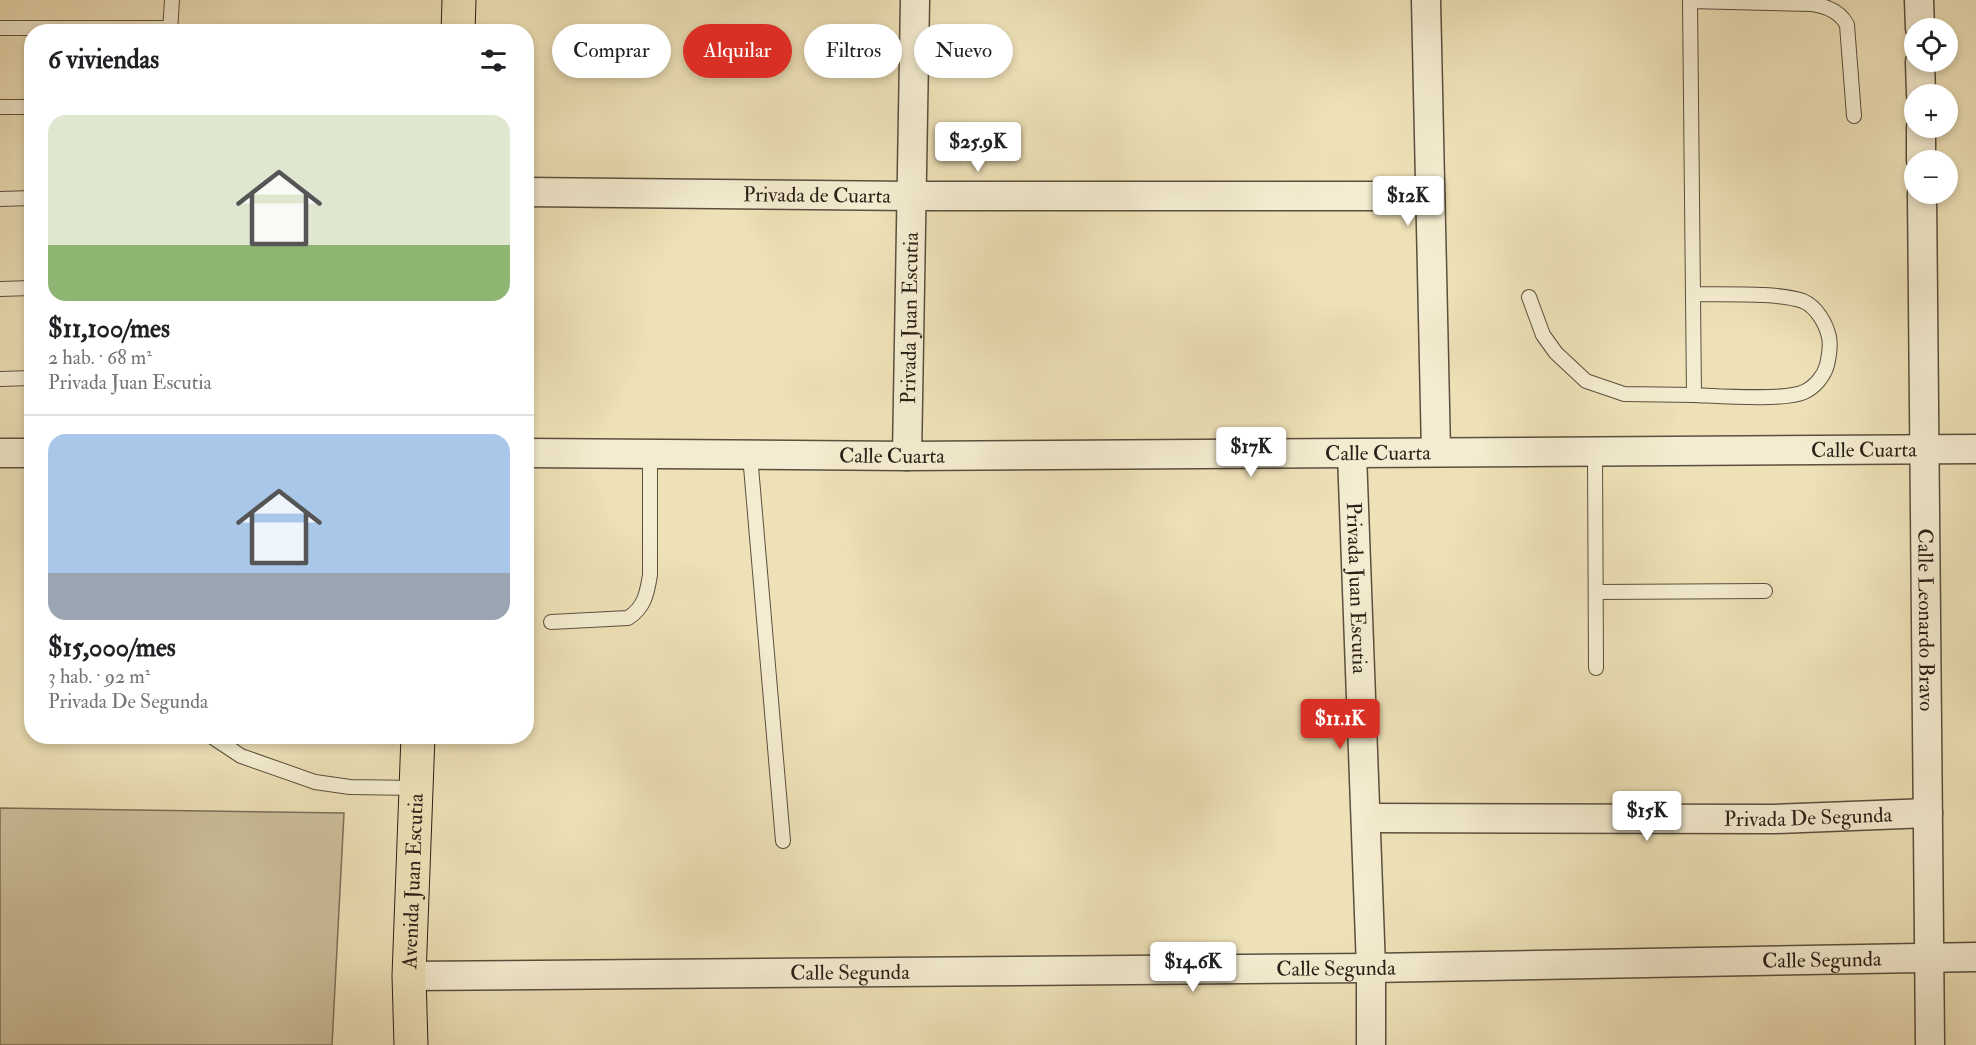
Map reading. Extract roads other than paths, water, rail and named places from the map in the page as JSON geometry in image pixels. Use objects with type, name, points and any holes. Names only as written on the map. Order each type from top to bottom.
[{"type":"main road","points":[[458,24],[459,0]]},
{"type":"main road","name":"Avenida Juan Escutia","points":[[409,1039],[409,976],[418,744]]},
{"type":"street","name":"Privada Juan Escutia","points":[[907,456],[915,0]]},
{"type":"street","points":[[1426,0],[1436,452]]},
{"type":"street","points":[[1919,0],[1920,18]]},
{"type":"street","name":"Privada de Cuarta","points":[[534,192],[911,196],[1430,196]]},
{"type":"street","name":"Calle Leonardo Bravo","points":[[1922,204],[1930,1045]]},
{"type":"street","name":"Calle Cuarta","points":[[534,453],[907,456],[1976,449]]},
{"type":"street","points":[[0,453],[24,453]]},
{"type":"street","name":"Privada Juan Escutia","points":[[1352,454],[1371,968],[1371,1045]]},
{"type":"street","name":"Privada De Segunda","points":[[1366,818],[1775,819],[1928,813]]},
{"type":"street","name":"Calle Segunda","points":[[409,976],[1371,968],[1976,957]]},
{"type":"lane","points":[[170,24],[172,0]]},
{"type":"lane","points":[[1694,395],[1690,1],[1812,4],[1824,6],[1835,12],[1844,19],[1847,25],[1854,116]]},
{"type":"lane","points":[[0,28],[24,28]]},
{"type":"lane","points":[[0,107],[24,107]]},
{"type":"lane","points":[[0,199],[24,198]]},
{"type":"lane","points":[[0,289],[24,288]]},
{"type":"lane","points":[[1529,297],[1543,335],[1572,371],[1586,381],[1624,394],[1787,396],[1804,392],[1818,382],[1826,370],[1830,340],[1825,324],[1806,302],[1787,297],[1693,294]]},
{"type":"lane","points":[[0,379],[24,378]]},
{"type":"lane","points":[[1595,451],[1596,668]]},
{"type":"lane","points":[[551,622],[628,618],[638,611],[647,595],[650,575],[650,454]]},
{"type":"lane","points":[[750,454],[783,841]]},
{"type":"lane","points":[[1596,592],[1765,591]]},
{"type":"lane","points":[[223,744],[241,756],[315,782],[350,787],[416,788]]}]
